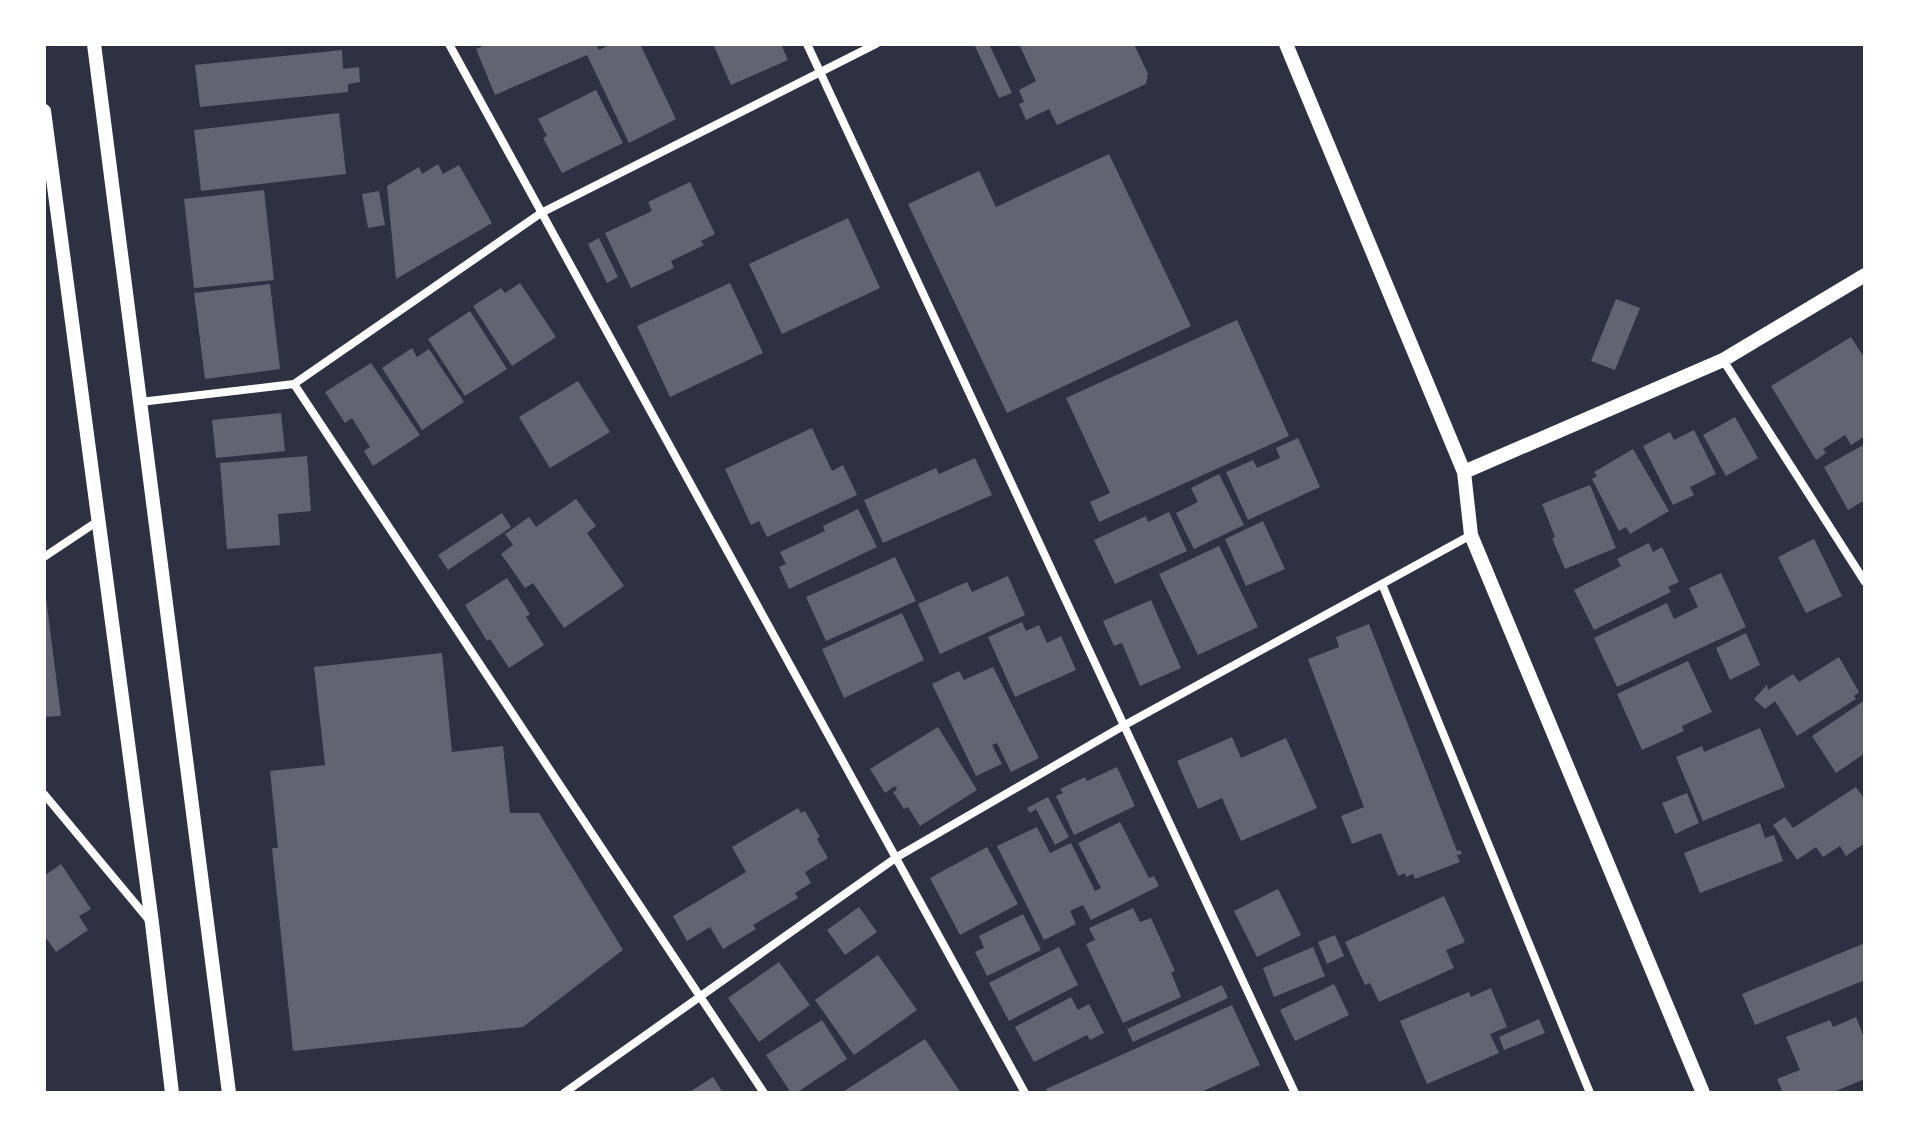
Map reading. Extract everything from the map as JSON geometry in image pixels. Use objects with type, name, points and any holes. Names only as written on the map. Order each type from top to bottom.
[{"type":"street","points":[[94,44],[229,1093]]},
{"type":"street","points":[[449,44],[1025,1093]]},
{"type":"street","points":[[807,44],[1295,1093]]},
{"type":"street","points":[[140,402],[294,384],[541,213],[876,44]]},
{"type":"street","points":[[1286,44],[1464,472],[1471,535],[1703,1093]]},
{"type":"street","points":[[44,111],[172,1093]]},
{"type":"street","points":[[1464,472],[1723,360],[1865,275]]},
{"type":"street","points":[[1723,360],[1865,582]]},
{"type":"street","points":[[294,384],[764,1093]]},
{"type":"street","points":[[44,557],[98,521]]},
{"type":"street","points":[[564,1093],[897,857],[1123,726],[1471,535]]},
{"type":"street","points":[[1382,584],[1590,1093]]},
{"type":"street","points":[[44,794],[152,923]]},
{"type":"building","points":[[488,44],[596,44],[599,50],[611,44],[640,44],[676,119],[629,143],[587,55],[495,95],[476,49]]},
{"type":"building","points":[[713,44],[781,44],[788,60],[731,85]]},
{"type":"building","points":[[974,44],[989,44],[1012,93],[999,98]]},
{"type":"building","points":[[1019,44],[1134,44],[1148,74],[1146,84],[1057,125],[1049,109],[1026,120],[1019,104],[1024,102],[1019,90],[1036,81]]},
{"type":"building","points":[[342,50],[343,69],[359,67],[360,82],[348,84],[348,92],[200,107],[195,65]]},
{"type":"building","points":[[596,90],[623,143],[562,173],[543,138],[547,136],[538,119]]},
{"type":"building","points":[[339,113],[346,174],[201,191],[194,130]]},
{"type":"building","points":[[1109,154],[1191,326],[1007,413],[908,204],[979,171],[996,207]]},
{"type":"building","points":[[438,164],[443,174],[459,165],[492,223],[396,279],[387,186],[419,167],[422,174]]},
{"type":"building","points":[[690,182],[715,234],[701,241],[704,245],[671,261],[674,268],[631,288],[605,233],[652,211],[648,202]]},
{"type":"building","points":[[264,190],[274,280],[194,288],[184,199]]},
{"type":"building","points":[[379,191],[385,225],[368,228],[362,194]]},
{"type":"building","points":[[848,218],[880,288],[782,334],[749,264]]},
{"type":"building","points":[[599,238],[618,277],[607,283],[588,244]]},
{"type":"building","points":[[520,283],[556,337],[512,366],[473,306],[501,288],[505,293]]},
{"type":"building","points":[[730,283],[763,353],[670,397],[637,326]]},
{"type":"building","points":[[270,284],[280,369],[205,379],[194,293]]},
{"type":"building","points":[[1616,299],[1640,308],[1615,370],[1591,361]]},
{"type":"building","points":[[470,311],[507,369],[465,396],[428,339]]},
{"type":"building","points":[[1237,320],[1289,436],[1099,522],[1090,502],[1110,493],[1066,398]]},
{"type":"building","points":[[1851,337],[1865,359],[1865,436],[1851,445],[1845,435],[1823,449],[1826,453],[1816,460],[1771,386]]},
{"type":"building","points":[[412,348],[417,357],[429,349],[464,402],[422,430],[382,368]]},
{"type":"building","points":[[371,363],[420,435],[373,466],[364,451],[370,447],[352,418],[345,423],[325,392]]},
{"type":"building","points":[[578,381],[610,432],[550,468],[519,417]]},
{"type":"building","points":[[281,413],[285,451],[216,458],[212,420]]},
{"type":"building","points":[[1735,417],[1758,458],[1726,476],[1703,435]]},
{"type":"building","points":[[812,428],[832,471],[843,465],[857,495],[767,537],[759,521],[751,525],[725,469]]},
{"type":"building","points":[[1694,430],[1716,474],[1690,487],[1694,495],[1673,505],[1643,446],[1670,432],[1674,440]]},
{"type":"building","points":[[1298,438],[1320,487],[1248,520],[1226,472],[1253,460],[1257,468],[1280,458],[1276,448]]},
{"type":"building","points":[[1865,444],[1865,500],[1848,510],[1824,467]]},
{"type":"building","points":[[1633,449],[1669,511],[1630,534],[1626,527],[1619,531],[1592,479],[1597,476],[1594,472]]},
{"type":"building","points":[[307,456],[311,511],[278,514],[280,545],[227,549],[220,463]]},
{"type":"building","points":[[975,458],[992,495],[883,543],[864,500],[936,468],[939,474]]},
{"type":"building","points":[[1219,474],[1244,525],[1194,549],[1176,513],[1198,502],[1191,488]]},
{"type":"building","points":[[1590,485],[1616,548],[1565,569],[1542,504]]},
{"type":"building","points":[[576,499],[596,526],[587,533],[624,586],[564,628],[533,583],[525,588],[501,554],[513,545],[505,534],[529,517],[536,527]]},
{"type":"building","points":[[858,509],[877,547],[789,589],[779,567],[786,564],[780,552],[825,531],[823,526]]},
{"type":"building","points":[[1169,512],[1187,551],[1115,584],[1094,540],[1146,516],[1148,522]]},
{"type":"building","points":[[502,513],[511,527],[448,570],[438,555]]},
{"type":"building","points":[[1263,521],[1285,569],[1246,586],[1225,539]]},
{"type":"building","points":[[1814,539],[1842,596],[1806,613],[1778,557]]},
{"type":"building","points":[[1649,543],[1653,552],[1662,547],[1679,582],[1668,587],[1671,592],[1594,630],[1574,590],[1621,566],[1617,559]]},
{"type":"building","points":[[1219,546],[1258,627],[1198,655],[1159,574]]},
{"type":"building","points":[[895,557],[916,601],[826,641],[806,597]]},
{"type":"building","points":[[1721,573],[1746,627],[1617,687],[1594,638],[1667,603],[1674,619],[1698,607],[1689,588]]},
{"type":"building","points":[[1008,576],[1025,615],[940,654],[918,604],[967,582],[972,592]]},
{"type":"building","points":[[507,578],[530,614],[526,617],[544,645],[509,668],[490,639],[487,641],[465,605]]},
{"type":"building","points":[[46,598],[61,716],[44,717]]},
{"type":"building","points":[[1151,600],[1181,668],[1140,686],[1122,643],[1114,646],[1103,621]]},
{"type":"building","points":[[902,613],[924,660],[844,698],[822,649]]},
{"type":"building","points":[[1022,622],[1026,631],[1039,625],[1047,643],[1061,636],[1076,670],[1015,697],[988,637]]},
{"type":"building","points":[[1369,624],[1457,851],[1460,850],[1462,854],[1457,855],[1460,862],[1415,879],[1413,874],[1398,876],[1381,833],[1352,844],[1341,816],[1364,807],[1308,659],[1339,647],[1336,637]]},
{"type":"building","points":[[1746,633],[1760,665],[1730,680],[1716,648]]},
{"type":"building","points":[[442,653],[452,752],[503,746],[510,813],[539,813],[623,950],[523,1027],[293,1051],[272,848],[278,848],[270,771],[325,765],[314,667]]},
{"type":"building","points":[[1839,657],[1859,692],[1854,696],[1856,699],[1797,736],[1775,701],[1765,709],[1754,699],[1767,685],[1768,690],[1793,674],[1799,682]]},
{"type":"building","points":[[1688,661],[1712,712],[1682,726],[1684,731],[1642,750],[1617,694]]},
{"type":"building","points":[[993,667],[1039,758],[1011,772],[997,743],[992,745],[1002,764],[976,776],[932,684],[959,671],[964,680]]},
{"type":"building","points":[[1865,700],[1865,753],[1836,773],[1812,736]]},
{"type":"building","points":[[938,727],[977,790],[920,826],[908,807],[904,809],[893,792],[897,790],[895,786],[885,793],[870,769]]},
{"type":"building","points":[[1760,728],[1785,787],[1703,821],[1676,757],[1702,746],[1704,752]]},
{"type":"building","points":[[1232,737],[1241,758],[1286,738],[1317,808],[1241,841],[1222,798],[1198,809],[1177,761]]},
{"type":"building","points":[[1117,767],[1135,806],[1074,835],[1056,796],[1063,793],[1060,789]]},
{"type":"building","points":[[1856,787],[1865,800],[1865,843],[1846,856],[1840,846],[1823,857],[1816,847],[1797,860],[1773,825],[1785,817],[1793,828]]},
{"type":"building","points":[[1687,793],[1699,823],[1675,834],[1662,803]]},
{"type":"building","points":[[1048,797],[1069,837],[1055,845],[1036,809],[1030,813],[1027,808]]},
{"type":"building","points":[[798,808],[801,813],[805,811],[828,858],[805,872],[811,883],[795,893],[798,898],[753,925],[756,929],[723,949],[710,927],[687,941],[673,916],[746,872],[732,847]]},
{"type":"building","points":[[1120,822],[1149,878],[1154,876],[1159,886],[1091,920],[1083,905],[1070,911],[1076,924],[1044,940],[997,846],[1037,827],[1050,853],[1071,843],[1095,891],[1101,888],[1078,843]]},
{"type":"building","points":[[1760,823],[1765,838],[1774,835],[1783,861],[1700,893],[1684,853]]},
{"type":"building","points":[[987,847],[1018,904],[960,935],[930,878]]},
{"type":"building","points":[[61,864],[91,909],[79,916],[88,930],[56,952],[46,938],[44,940],[44,876]]},
{"type":"building","points":[[1278,889],[1301,935],[1257,957],[1234,911]]},
{"type":"building","points":[[1444,896],[1465,942],[1446,950],[1454,968],[1379,1002],[1370,983],[1365,985],[1345,942]]},
{"type":"building","points":[[859,907],[877,932],[845,955],[827,930]]},
{"type":"building","points":[[1133,908],[1140,922],[1151,918],[1175,971],[1171,972],[1181,997],[1123,1023],[1086,944],[1095,940],[1089,928]]},
{"type":"building","points":[[1023,914],[1041,950],[987,976],[975,952],[984,948],[979,936]]},
{"type":"building","points":[[1335,935],[1344,956],[1327,964],[1318,942]]},
{"type":"building","points":[[1865,943],[1865,980],[1755,1025],[1742,994]]},
{"type":"building","points":[[1059,947],[1078,985],[1009,1021],[989,983]]},
{"type":"building","points":[[1313,947],[1325,976],[1274,997],[1263,968]]},
{"type":"building","points":[[878,955],[917,1010],[854,1055],[815,1000]]},
{"type":"building","points":[[779,962],[810,1005],[759,1042],[728,998]]},
{"type":"building","points":[[1334,984],[1349,1015],[1295,1041],[1280,1010]]},
{"type":"building","points":[[1222,985],[1228,998],[1133,1042],[1127,1029]]},
{"type":"building","points":[[1491,988],[1507,1027],[1490,1034],[1499,1053],[1427,1084],[1400,1021],[1469,992],[1471,997]]},
{"type":"building","points":[[1071,997],[1078,1010],[1089,1004],[1104,1033],[1090,1040],[1087,1035],[1034,1062],[1015,1027]]},
{"type":"building","points":[[1232,1005],[1260,1065],[1199,1093],[1048,1093],[1046,1089]]},
{"type":"building","points":[[1856,1017],[1865,1034],[1865,1079],[1831,1093],[1783,1093],[1777,1079],[1800,1070],[1786,1037],[1830,1020],[1833,1027]]},
{"type":"building","points":[[1539,1019],[1545,1033],[1504,1050],[1499,1037]]},
{"type":"building","points":[[822,1020],[847,1059],[796,1093],[791,1093],[766,1055]]},
{"type":"building","points":[[925,1039],[961,1093],[841,1093]]},
{"type":"building","points":[[713,1077],[723,1093],[688,1093]]}]
